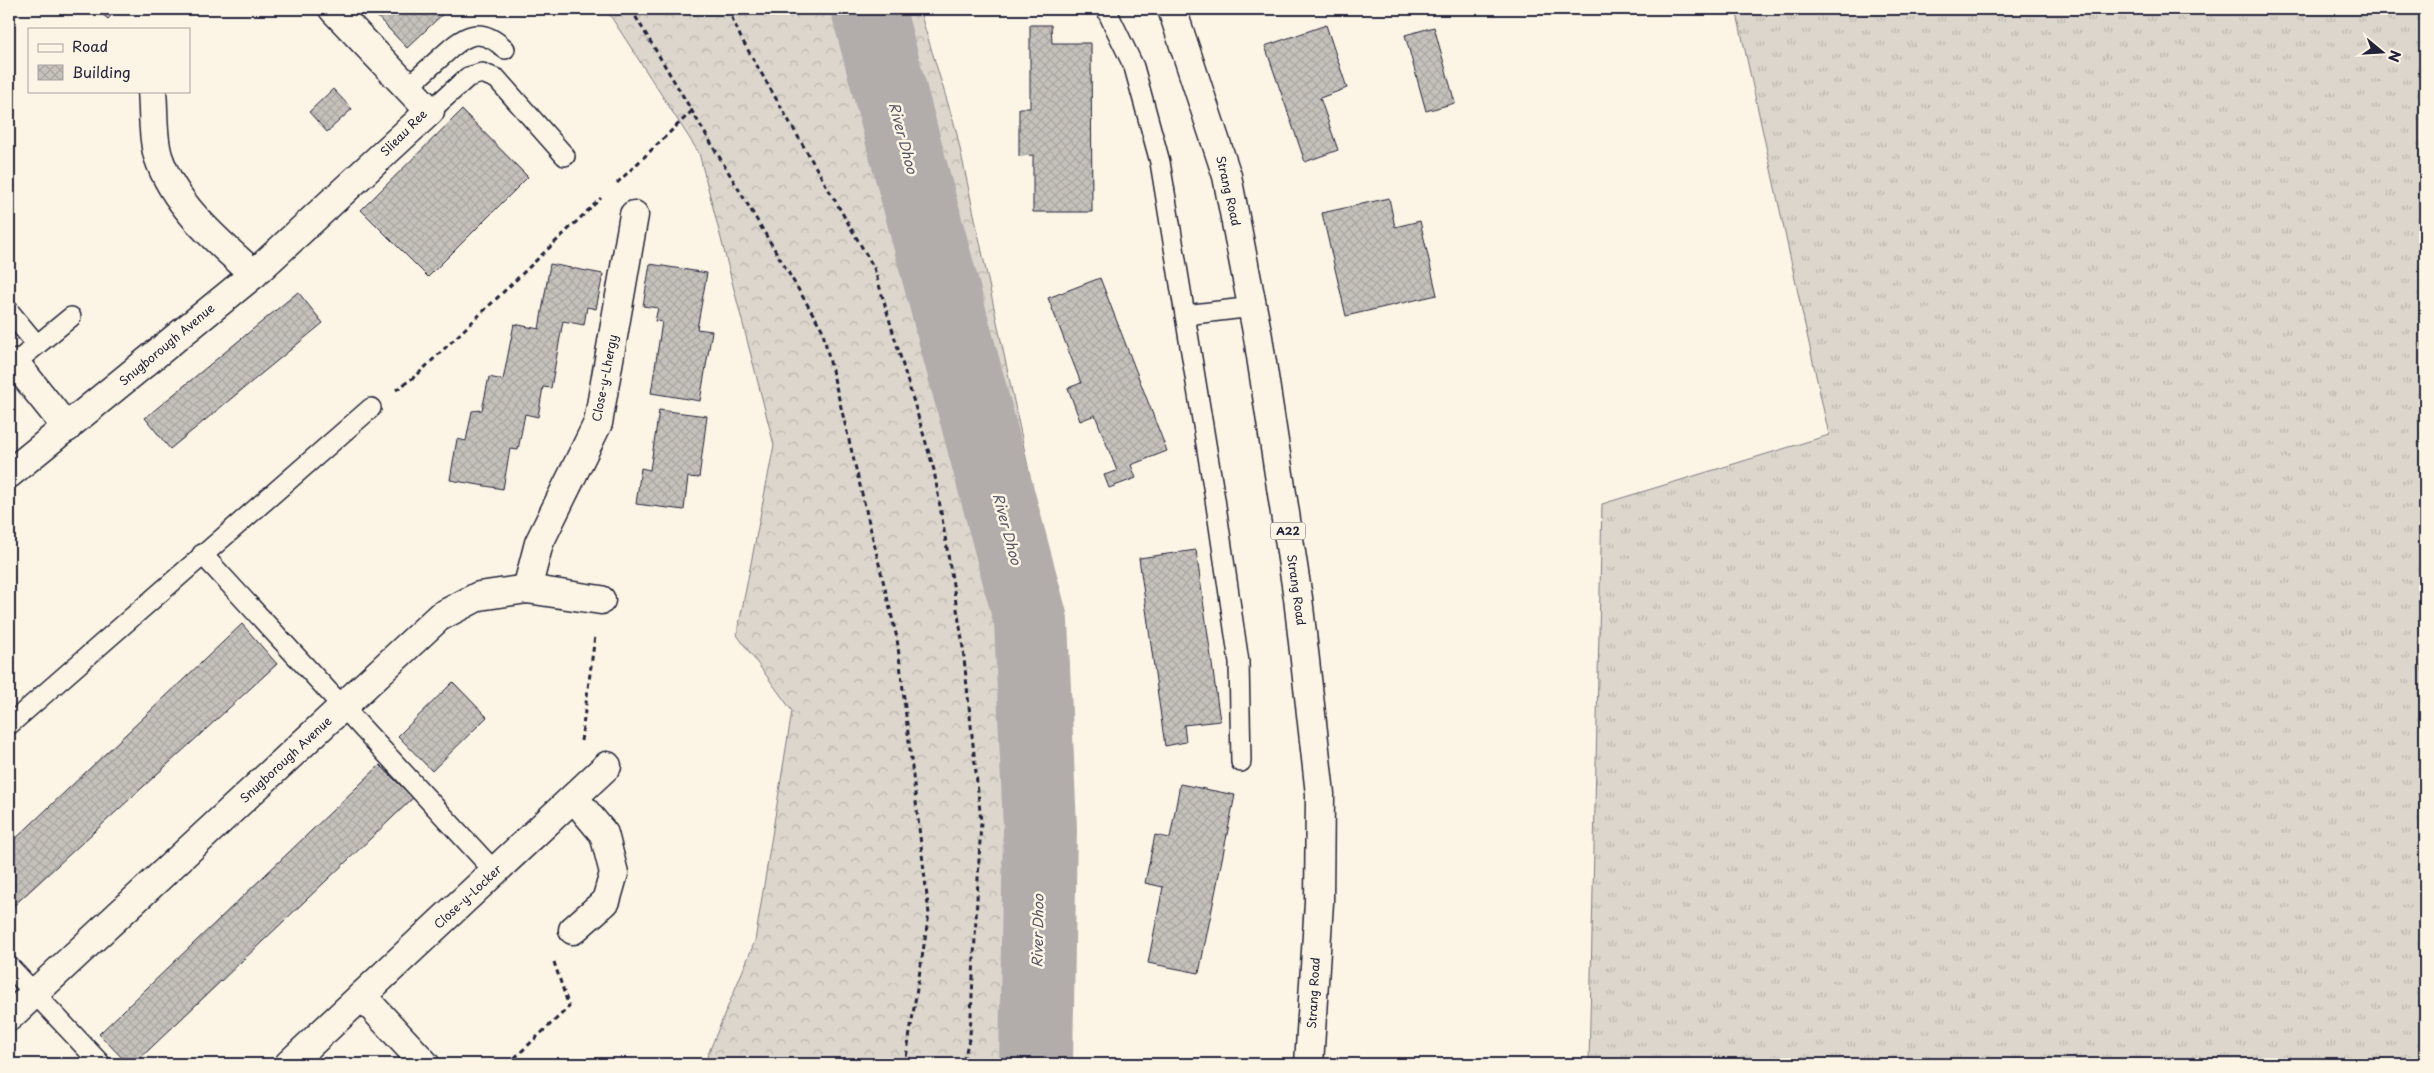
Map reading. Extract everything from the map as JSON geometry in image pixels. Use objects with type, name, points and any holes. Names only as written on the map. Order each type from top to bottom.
[{"type":"street","name":"Slieau Ree","points":[[322,212],[430,110],[333,9]]},
{"type":"street","name":"Strang Road","points":[[1172,9],[1227,176],[1252,307],[1298,598],[1320,794],[1319,902],[1309,1064]]},
{"type":"street","points":[[152,92],[158,154],[170,184],[208,233],[254,274]]},
{"type":"street","name":"Snugborough Avenue","points":[[9,474],[68,428],[254,274],[322,212]]},
{"type":"street","name":"Close-y-Lhergy","points":[[527,589],[539,543],[598,423],[634,215]]},
{"type":"street","points":[[12,365],[68,428]]},
{"type":"street","name":"Snugborough Avenue","points":[[9,1017],[438,617],[479,596],[527,589],[600,600]]},
{"type":"street","name":"Close-y-Locker","points":[[289,1064],[607,766]]},
{"type":"street","points":[[574,798],[604,834],[614,872],[606,901],[574,930]]},
{"type":"street","points":[[362,996],[425,1064]]},
{"type":"lane","points":[[1106,9],[1134,67],[1160,162],[1240,662],[1241,762]]},
{"type":"lane","points":[[408,87],[462,38],[476,34],[495,39],[505,49]]},
{"type":"lane","points":[[430,110],[468,77],[482,73],[497,79],[566,156]]},
{"type":"lane","points":[[1185,315],[1252,307]]},
{"type":"lane","points":[[9,311],[36,345]]},
{"type":"lane","points":[[12,365],[71,317]]},
{"type":"lane","points":[[9,726],[202,554],[371,408]]},
{"type":"lane","points":[[202,554],[495,872]]},
{"type":"lane","points":[[9,966],[101,1064]]},
{"type":"path","points":[[631,9],[822,329],[897,638],[929,914],[905,1064]]},
{"type":"path","points":[[728,9],[741,38],[874,268],[934,470],[962,639],[981,820],[970,1035],[963,1064]]},
{"type":"path","points":[[614,185],[692,111]]},
{"type":"path","points":[[371,408],[417,375],[607,192]]},
{"type":"path","points":[[574,798],[600,600]]},
{"type":"path","points":[[508,1064],[569,1007],[552,951]]},
{"type":"green space","points":[[606,9],[919,9],[956,130],[1042,532],[1058,982],[1044,1064],[704,1064],[755,941],[792,711],[737,635],[774,445],[699,153]]},
{"type":"green space","points":[[1736,9],[2425,9],[2425,1064],[1589,1064],[1602,504],[1829,435]]},
{"type":"building","points":[[96,9],[117,9],[108,19]]},
{"type":"building","points":[[370,9],[448,9],[407,48]]},
{"type":"building","points":[[1030,25],[1051,25],[1052,43],[1091,43],[1092,212],[1033,212],[1033,155],[1019,156],[1019,108],[1030,108]]},
{"type":"building","points":[[1326,25],[1347,88],[1320,98],[1338,150],[1305,162],[1265,46]]},
{"type":"building","points":[[1434,27],[1455,103],[1426,111],[1405,35]]},
{"type":"building","points":[[333,89],[352,109],[327,132],[309,112]]},
{"type":"building","points":[[462,110],[528,177],[428,277],[361,210]]},
{"type":"building","points":[[1389,198],[1395,227],[1420,221],[1437,295],[1346,316],[1322,213]]},
{"type":"building","points":[[550,264],[603,274],[596,309],[587,307],[584,325],[563,321],[551,388],[543,387],[538,417],[525,414],[518,450],[510,449],[503,489],[450,480],[457,439],[466,441],[472,411],[482,410],[489,377],[503,380],[514,324],[539,329]]},
{"type":"building","points":[[650,264],[707,273],[697,329],[712,331],[700,401],[651,393],[662,322],[655,321],[658,308],[643,306]]},
{"type":"building","points":[[1100,278],[1167,451],[1131,465],[1136,478],[1109,488],[1104,475],[1117,471],[1095,415],[1080,421],[1068,388],[1081,383],[1048,298]]},
{"type":"building","points":[[298,292],[323,323],[170,449],[145,418]]},
{"type":"building","points":[[659,410],[707,416],[699,478],[688,477],[684,510],[636,504],[641,468],[650,470]]},
{"type":"building","points":[[1196,550],[1220,721],[1184,725],[1186,742],[1165,746],[1139,558]]},
{"type":"building","points":[[242,624],[277,664],[9,910],[9,845]]},
{"type":"building","points":[[453,682],[487,717],[432,771],[398,736]]},
{"type":"building","points":[[380,765],[413,798],[134,1064],[128,1064],[99,1034]]},
{"type":"building","points":[[1180,784],[1235,795],[1199,973],[1148,963],[1163,887],[1145,883],[1155,835],[1170,838]]},
{"type":"waterway","name":"River Dhoo","points":[[868,9],[1031,621],[1040,828],[1036,1064]]}]
